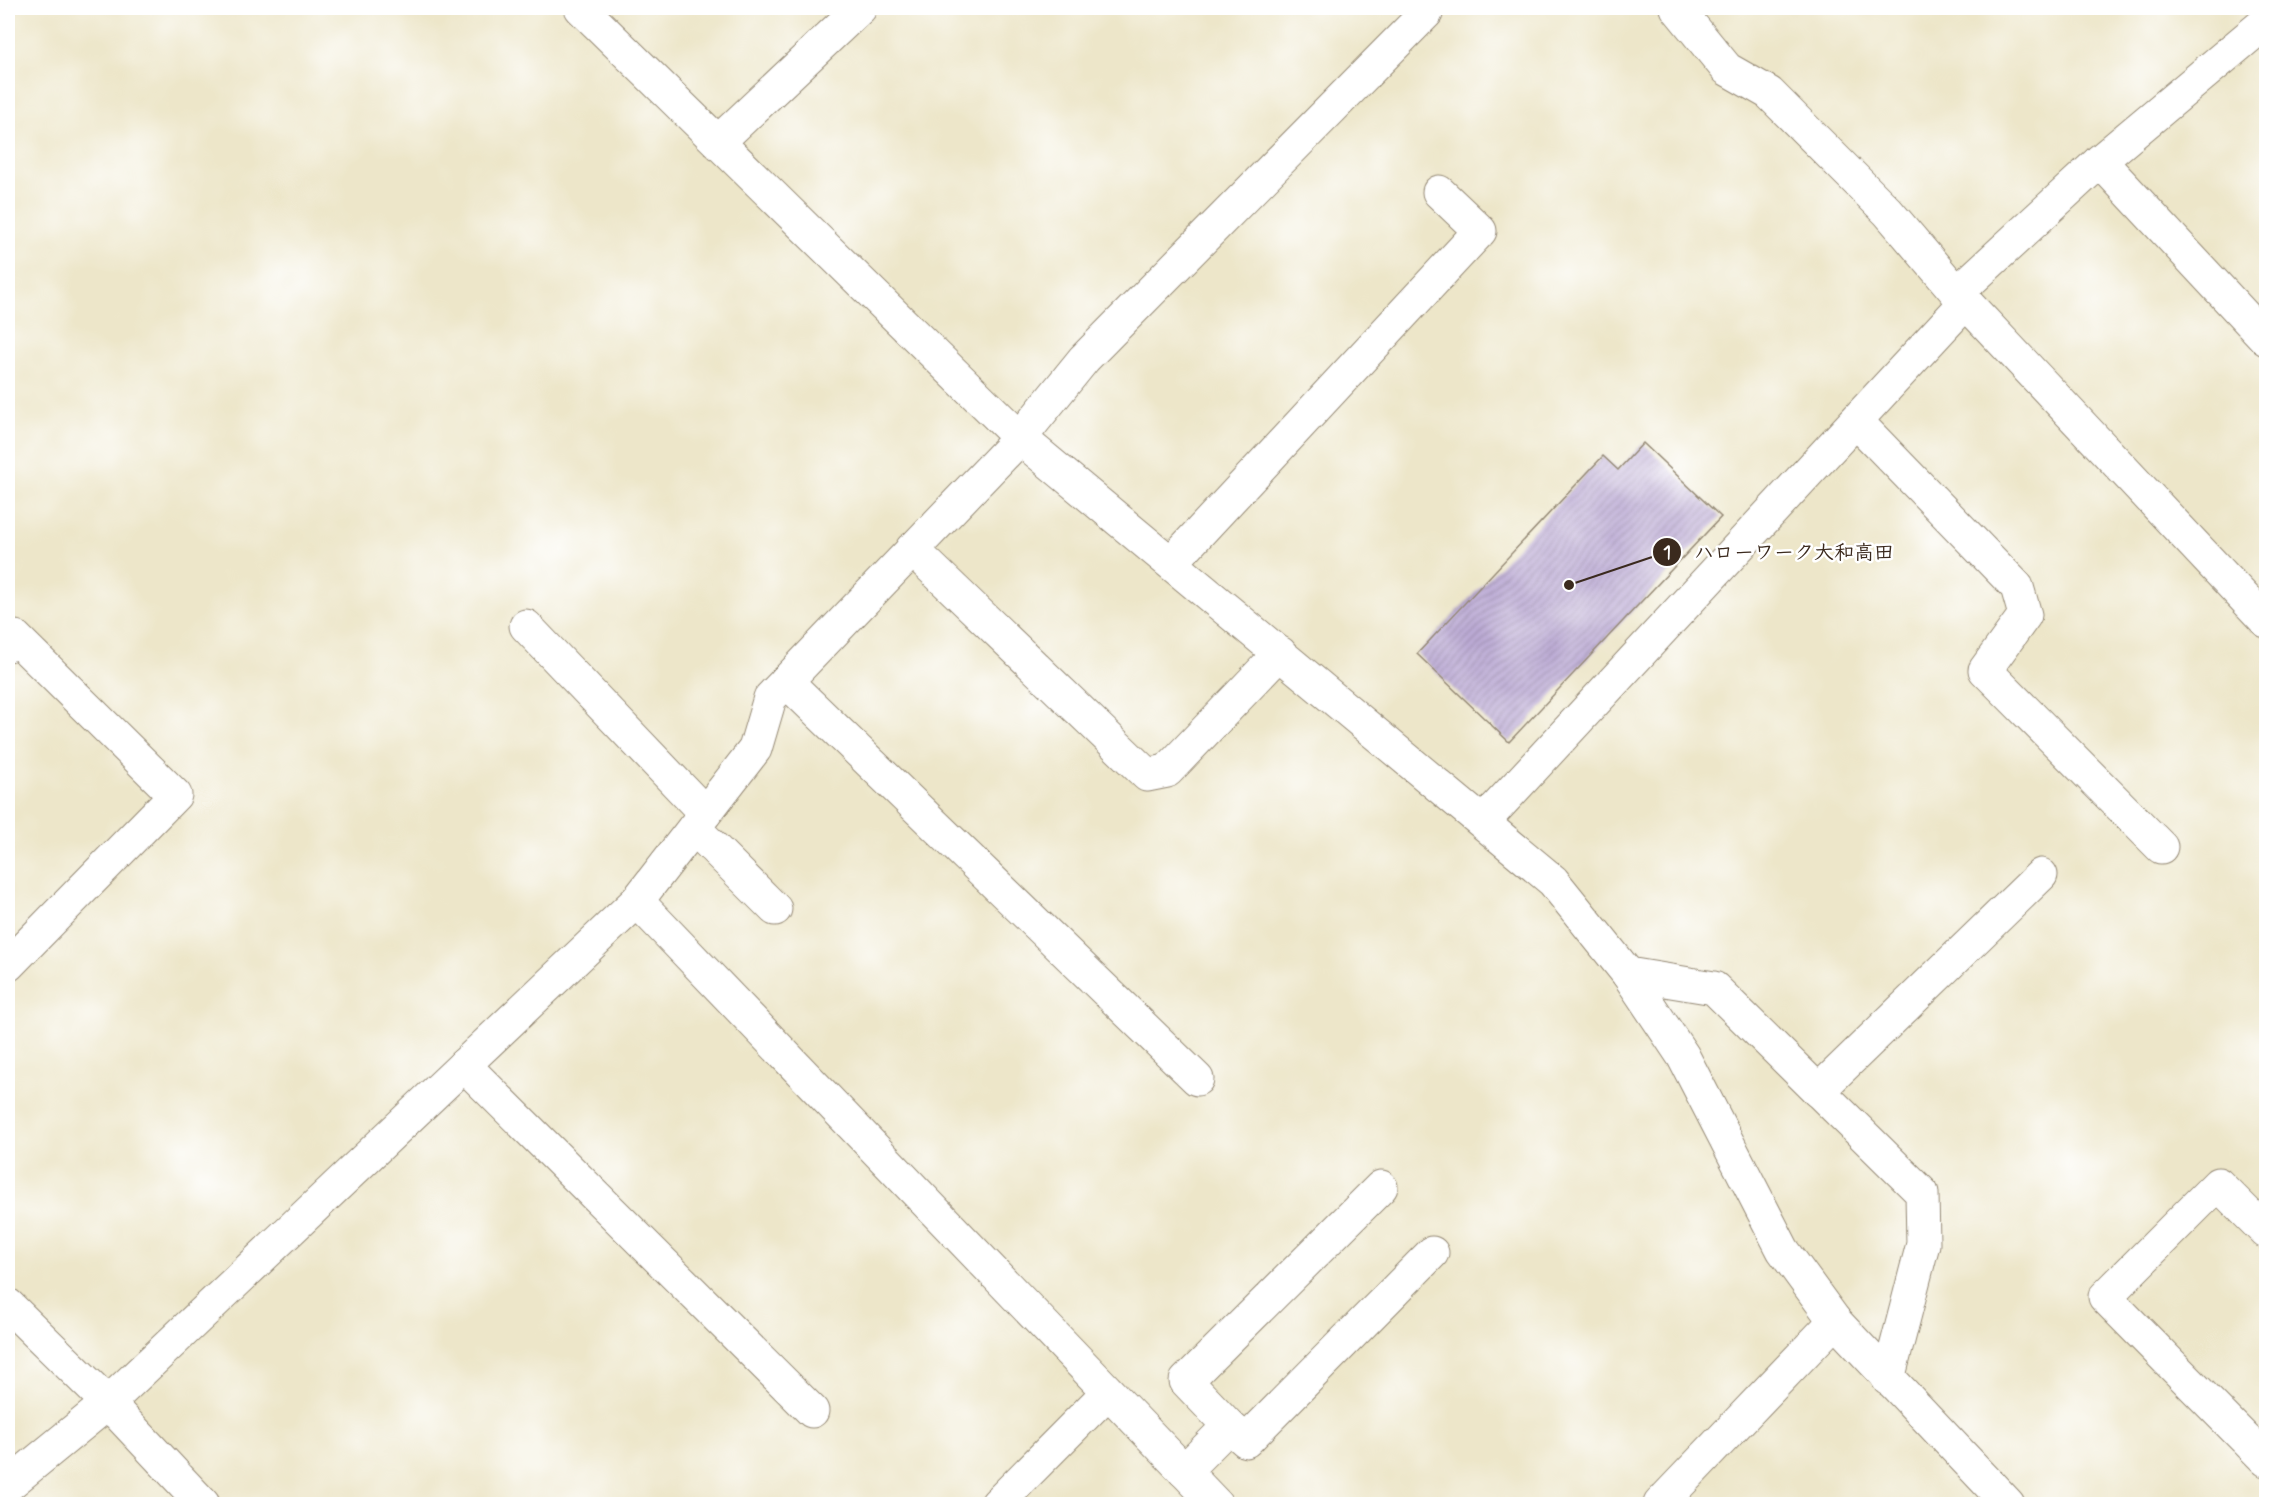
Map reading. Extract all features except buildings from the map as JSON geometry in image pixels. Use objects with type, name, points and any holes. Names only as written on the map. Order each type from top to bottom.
[{"type":"street","points":[[580,8],[1020,438],[1484,821],[1553,881],[1628,974],[1683,1056],[1783,1250],[1836,1321],[2008,1504]]},
{"type":"street","points":[[718,142],[860,8]]},
{"type":"street","points":[[8,1485],[108,1403],[637,901],[755,749],[770,698],[1020,438],[1084,359],[1426,13],[1425,8]]},
{"type":"street","points":[[1677,8],[1727,69],[1769,93],[1888,212],[1961,298],[2266,621]]},
{"type":"street","points":[[1484,821],[1856,421],[1961,298],[2100,161],[2266,22]]},
{"type":"street","points":[[2100,161],[2266,339]]},
{"type":"street","points":[[1171,562],[1480,231],[1439,192]]},
{"type":"street","points":[[1856,421],[2017,587],[2025,615],[1985,670],[2161,847]]},
{"type":"street","points":[[912,549],[1147,774],[1167,771],[1280,653]]},
{"type":"street","points":[[526,626],[700,820],[776,909]]},
{"type":"street","points":[[8,645],[15,637],[175,795],[8,965]]},
{"type":"street","points":[[786,681],[1197,1079]]},
{"type":"street","points":[[1818,1091],[2041,875]]},
{"type":"street","points":[[637,901],[1108,1392],[1200,1494],[1229,1426]]},
{"type":"street","points":[[1628,974],[1714,988],[1922,1193],[1923,1244],[1888,1378]]},
{"type":"street","points":[[464,1065],[812,1411]]},
{"type":"street","points":[[2266,1232],[2218,1184],[2105,1297],[2266,1460]]},
{"type":"street","points":[[1381,1187],[1186,1381],[1246,1441],[1432,1253]]},
{"type":"street","points":[[8,1305],[108,1403],[203,1504]]},
{"type":"street","points":[[1660,1504],[1836,1321]]},
{"type":"street","points":[[997,1504],[1108,1392]]},
{"type":"place","name":"ハローワーク大和高田","points":[[1569,585]]}]
